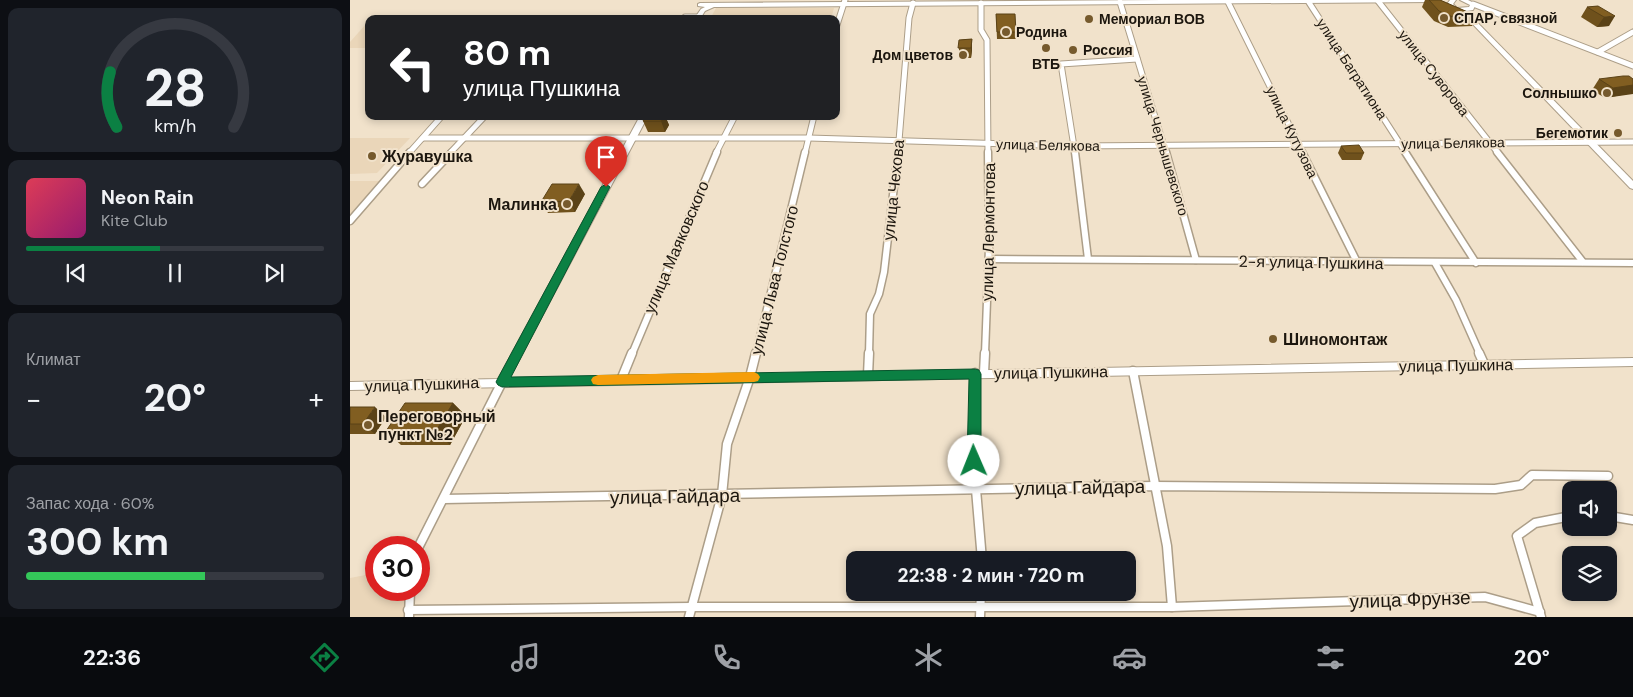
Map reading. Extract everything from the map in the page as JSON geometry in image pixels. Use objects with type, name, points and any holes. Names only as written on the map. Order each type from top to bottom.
[{"type":"street","points":[[713,4],[722,0],[732,3]]},
{"type":"street","points":[[1453,0],[1450,4],[1456,8]]},
{"type":"street","points":[[1463,0],[1633,66]]},
{"type":"street","name":"улица Багратиона","points":[[1308,1],[1476,263]]},
{"type":"street","name":"улица Суворова","points":[[1378,1],[1583,262]]},
{"type":"street","points":[[840,15],[844,2]]},
{"type":"street","points":[[700,5],[844,2],[1434,2]]},
{"type":"street","name":"улица Чернышевского","points":[[1120,2],[1164,146],[1196,260]]},
{"type":"street","name":"улица Кутузова","points":[[1228,2],[1357,262]]},
{"type":"street","points":[[1466,11],[1473,7],[1472,2]]},
{"type":"street","name":"улица Чехова","points":[[868,375],[870,314],[879,294],[884,272],[899,141],[908,18],[913,3]]},
{"type":"street","name":"улица Лермонтова","points":[[981,3],[981,30],[987,40],[989,260],[973,454],[981,551]]},
{"type":"street","points":[[1445,6],[1466,11],[1633,186]]},
{"type":"street","points":[[1598,52],[1633,32]]},
{"type":"street","points":[[1088,259],[1074,146],[1061,64],[1136,59]]},
{"type":"street","points":[[350,222],[439,120]]},
{"type":"street","points":[[422,184],[480,120]]},
{"type":"street","points":[[424,536],[502,382],[642,120]]},
{"type":"street","name":"улица Маяковского","points":[[621,380],[718,149],[733,120]]},
{"type":"street","name":"улица Льва Толстого","points":[[690,612],[722,495],[727,444],[750,378],[813,120]]},
{"type":"street","name":"улица Белякова","points":[[423,138],[809,138],[1074,146],[1633,142]]},
{"type":"street","name":"2-я улица Пушкина","points":[[989,260],[1633,263]]},
{"type":"street","points":[[1435,263],[1456,300],[1484,364]]},
{"type":"street","name":"улица Пушкина","points":[[350,386],[1633,362]]},
{"type":"street","points":[[1133,371],[1167,546],[1172,607]]},
{"type":"street","name":"улица Гайдара","points":[[444,498],[722,495],[1154,486],[1495,489],[1521,485],[1532,475],[1608,476]]},
{"type":"street","points":[[1540,614],[1517,536],[1524,527],[1534,522],[1562,517]]},
{"type":"street","points":[[1617,517],[1633,520]]},
{"type":"street","name":"улица Фрунзе","points":[[408,614],[980,612],[1485,597],[1540,614]]},
{"type":"street","points":[[408,614],[409,601]]},
{"type":"shaded area","points":[[716,8],[834,8],[832,15],[712,15]]},
{"type":"shaded area","points":[[365,25],[365,48],[350,48],[350,42]]},
{"type":"shaded area","name":"Журавушка","points":[[350,138],[410,138],[377,173],[350,174]]},
{"type":"shaded area","points":[[350,181],[383,181],[350,218]]},
{"type":"shaded area","points":[[365,575],[365,601],[405,601],[404,617],[350,617],[350,578]]},
{"type":"building","points":[[1429,0],[1440,0],[1477,16],[1453,17],[1439,11]]},
{"type":"building","points":[[1598,6],[1615,16],[1604,17],[1587,7]]},
{"type":"building","points":[[996,14],[1015,14],[1016,32],[997,32]]},
{"type":"building","points":[[972,39],[971,48],[958,48],[959,40]]},
{"type":"building","points":[[1629,76],[1633,79],[1633,85],[1613,88],[1599,79]]},
{"type":"building","points":[[644,120],[662,120],[661,121]]},
{"type":"building","points":[[1359,145],[1364,153],[1346,153],[1341,146]]},
{"type":"building","points":[[552,184],[579,184],[569,201],[541,202]]},
{"type":"building","points":[[405,403],[453,403],[436,431],[386,431]]},
{"type":"building","points":[[350,407],[375,407],[363,424],[350,424]]},
{"type":"slow traffic","points":[[598,380],[754,377]]},
{"type":"place","name":"СПАР, связной","points":[[1444,18]]},
{"type":"place","name":"Мемориал ВОВ","points":[[1089,19]]},
{"type":"place","name":"Родина","points":[[1006,32]]},
{"type":"place","name":"ВТБ","points":[[1046,48]]},
{"type":"place","name":"Россия","points":[[1073,50]]},
{"type":"place","name":"Дом цветов","points":[[963,55]]},
{"type":"place","name":"Солнышко","points":[[1607,93]]},
{"type":"place","name":"Бегемотик","points":[[1618,133]]},
{"type":"place","name":"Журавушка","points":[[372,156]]},
{"type":"place","name":"Малинка","points":[[567,204]]},
{"type":"place","name":"Шиномонтаж","points":[[1273,339]]},
{"type":"place","name":"Переговорный пункт №2","points":[[368,425]]},
{"type":"route","points":[[606,187],[502,382],[975,374],[974,461]]}]
